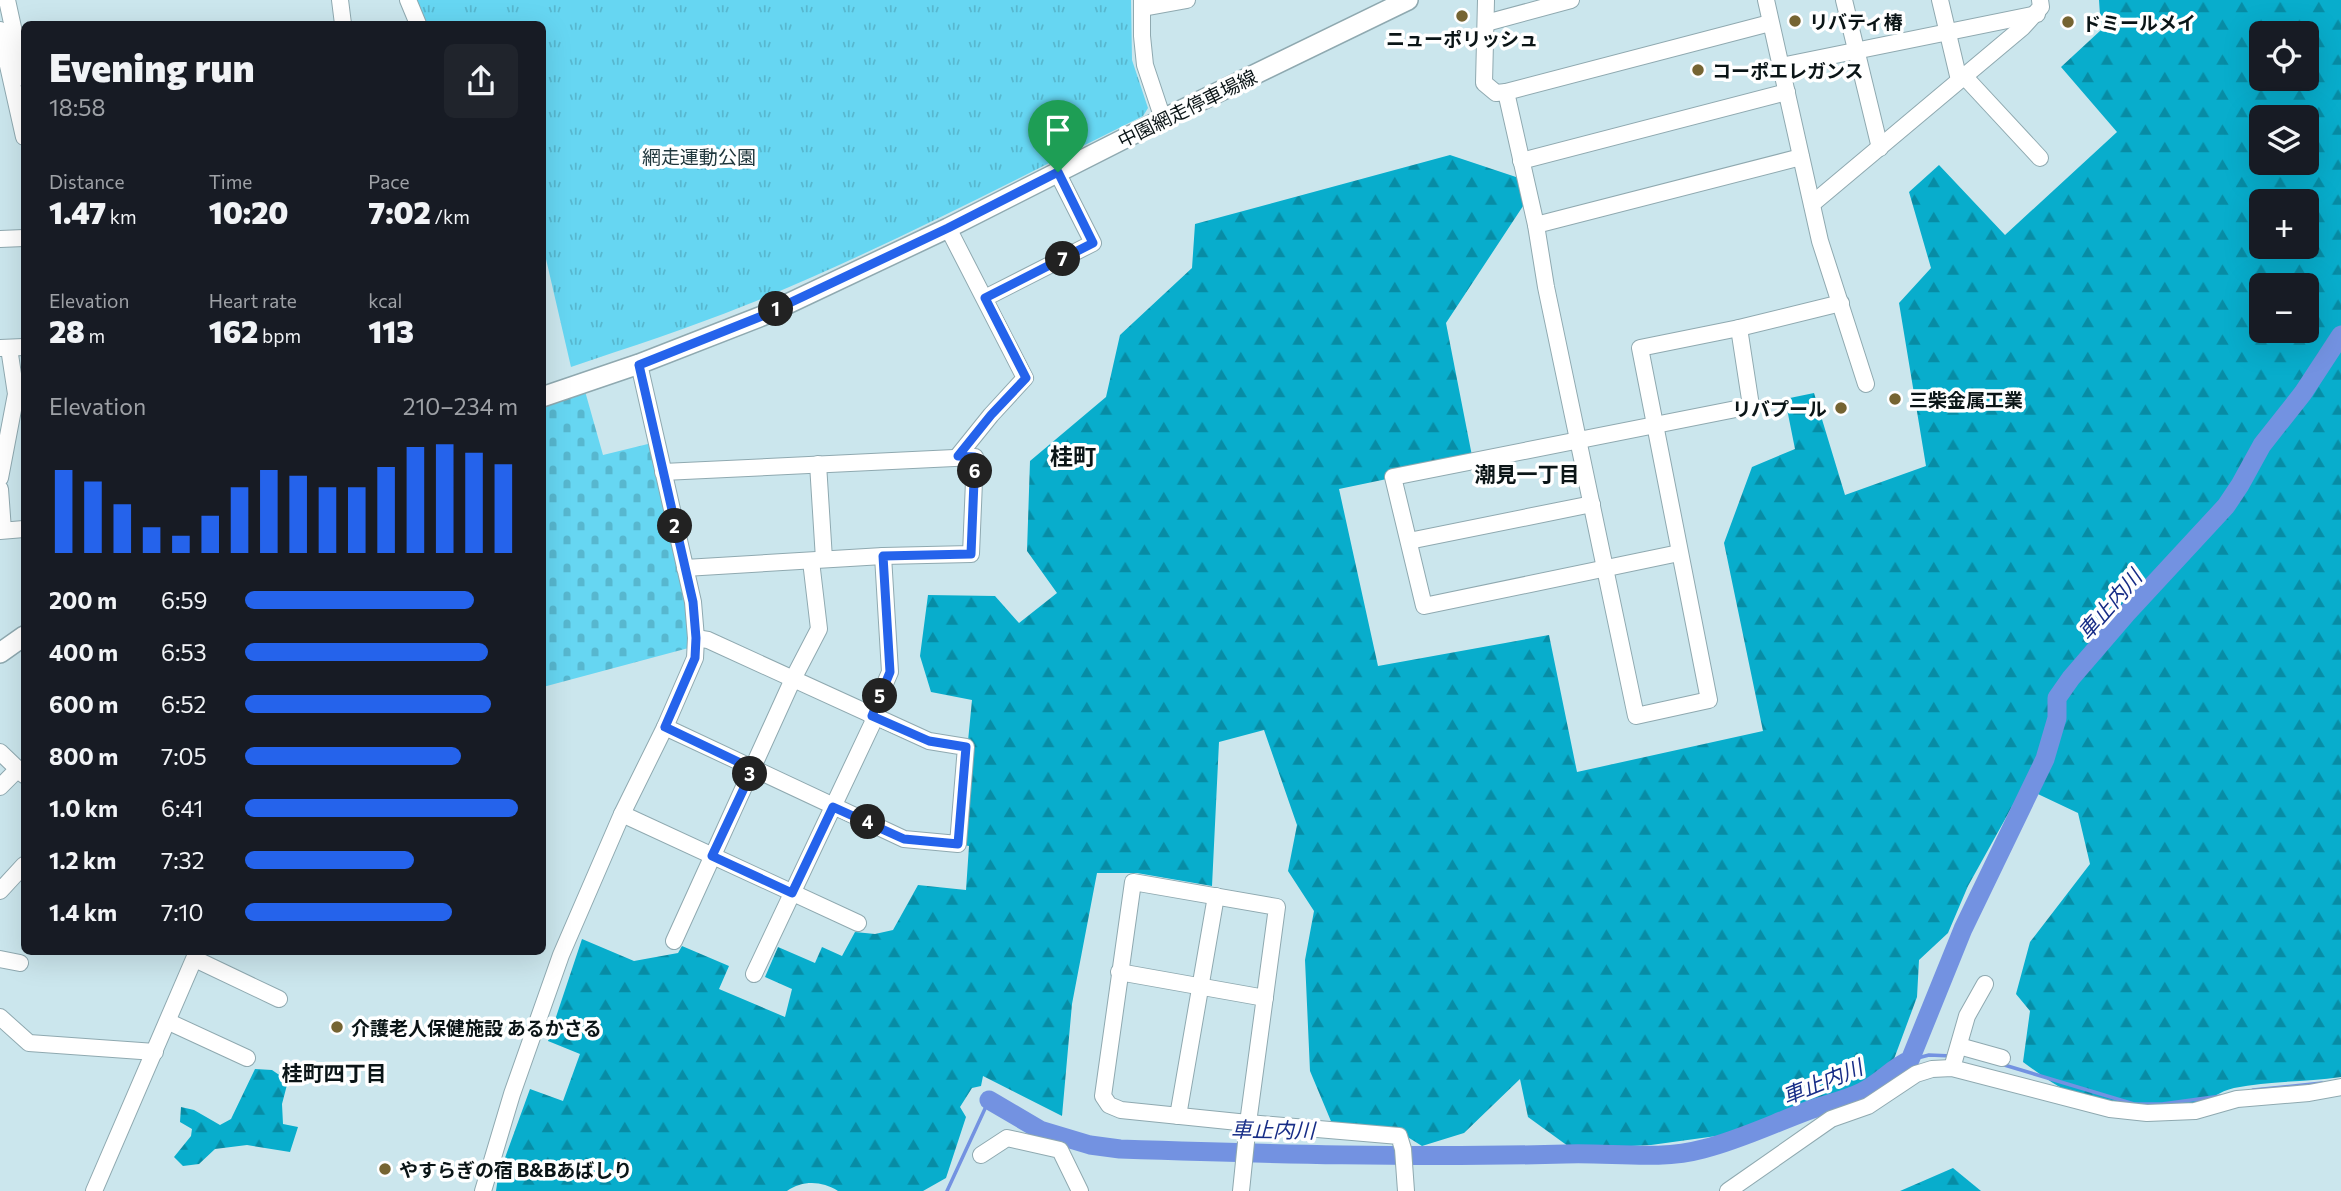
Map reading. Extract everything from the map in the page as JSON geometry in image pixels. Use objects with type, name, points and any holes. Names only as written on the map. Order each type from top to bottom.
[{"type":"main road","name":"中園網走停車場線","points":[[546,396],[639,365],[762,316],[948,228],[1163,119],[1408,0]]},
{"type":"main road","points":[[0,653],[21,640]]},
{"type":"street","points":[[7,0],[4,29],[21,111]]},
{"type":"street","points":[[340,0],[343,21]]},
{"type":"street","points":[[408,0],[417,21]]},
{"type":"street","points":[[1163,119],[1145,65],[1143,4],[1187,0]]},
{"type":"street","points":[[1486,0],[1484,83],[1496,93],[1770,23]]},
{"type":"street","points":[[1486,23],[1572,0]]},
{"type":"street","points":[[1766,0],[1820,241],[1866,384]]},
{"type":"street","points":[[1844,0],[1880,148]]},
{"type":"street","points":[[1940,0],[1946,31],[1961,78],[2040,158]]},
{"type":"street","points":[[1781,66],[1856,52],[2038,7]]},
{"type":"street","points":[[1812,204],[1961,78],[2038,7]]},
{"type":"street","points":[[4,29],[21,71]]},
{"type":"street","points":[[1506,92],[1536,225],[1546,287],[1636,716],[1709,700],[1640,348],[1739,328],[1841,303]]},
{"type":"street","points":[[1521,161],[1787,92]]},
{"type":"street","points":[[1536,225],[1801,157]]},
{"type":"street","points":[[985,298],[1093,243],[1058,172]]},
{"type":"street","points":[[948,228],[1026,378],[958,456]]},
{"type":"street","points":[[0,239],[21,238]]},
{"type":"street","points":[[1679,553],[1424,606],[1393,477],[1751,406],[1739,328]]},
{"type":"street","points":[[0,478],[16,394],[11,347]]},
{"type":"street","points":[[483,1191],[514,1090],[561,955],[622,814],[695,658],[693,602],[639,365]]},
{"type":"street","points":[[663,472],[975,457],[971,554],[883,556],[685,568]]},
{"type":"street","points":[[674,941],[793,679],[819,629],[818,464]]},
{"type":"street","points":[[0,489],[1,531],[21,529]]},
{"type":"street","points":[[1409,541],[1592,504]]},
{"type":"street","points":[[754,974],[833,807],[890,672],[883,556]]},
{"type":"street","points":[[665,727],[904,839],[958,844],[966,747],[929,741],[708,640],[696,638]]},
{"type":"street","points":[[0,752],[21,772],[0,787]]},
{"type":"street","points":[[622,814],[858,923]]},
{"type":"street","points":[[0,891],[21,868]]},
{"type":"street","points":[[1241,1191],[1248,1123],[1277,907],[1133,882],[1103,1096],[1105,1102],[1115,1109],[1248,1123],[1399,1136],[1406,1191]]},
{"type":"street","points":[[1178,1116],[1216,896]]},
{"type":"street","points":[[94,1191],[196,956],[279,999]]},
{"type":"street","points":[[0,959],[20,963]]},
{"type":"street","points":[[1119,972],[1265,998]]},
{"type":"street","points":[[1956,1056],[1968,1016],[1985,984]]},
{"type":"street","points":[[0,1017],[29,1043],[156,1052]]},
{"type":"street","points":[[169,1022],[247,1058]]},
{"type":"street","points":[[1956,1056],[2110,1109],[2147,1113],[2195,1111],[2237,1099],[2309,1093],[2341,1087]]},
{"type":"street","points":[[1728,1191],[1831,1119],[1868,1106],[1916,1074],[1933,1069],[1956,1056],[2002,1058]]},
{"type":"street","points":[[981,1155],[1007,1138],[1060,1150],[1080,1191]]},
{"type":"green space","name":"網走運動公園","points":[[417,0],[1131,0],[1132,60],[1148,108],[1143,116],[946,214],[797,284],[725,313],[571,367],[546,259],[546,21],[426,21]]},
{"type":"green space","points":[[2099,0],[2341,0],[2341,1077],[2247,1086],[2229,1089],[2195,1105],[2180,1108],[2144,1108],[2106,1103],[2072,1093],[2023,1062],[2030,1011],[2016,994],[2030,942],[2090,864],[2078,813],[2023,787],[1968,886],[1948,933],[1919,960],[1917,997],[1894,1059],[1873,1080],[1850,1092],[1802,1106],[1731,1134],[1651,1145],[1572,1149],[1528,1117],[1520,1079],[1464,1133],[1422,1146],[1398,1131],[1333,1126],[1310,1071],[1305,960],[1314,911],[1288,871],[1297,825],[1264,730],[1219,742],[1212,886],[1137,873],[1097,873],[1072,1004],[1062,1116],[983,1076],[981,1086],[972,1088],[960,1107],[966,1117],[946,1178],[923,1191],[838,1191],[826,1185],[812,1183],[787,1191],[496,1191],[498,1177],[530,1089],[563,1101],[580,1054],[548,1041],[582,939],[634,961],[678,953],[682,946],[729,966],[719,989],[785,1017],[792,989],[765,977],[778,947],[815,963],[822,947],[842,956],[855,932],[875,934],[893,930],[918,885],[966,890],[969,846],[958,844],[972,700],[931,692],[920,656],[928,595],[995,596],[1019,623],[1057,593],[1027,551],[1030,461],[1106,397],[1120,335],[1192,268],[1195,224],[1450,155],[1525,180],[1529,197],[1446,323],[1473,461],[1339,489],[1378,666],[1549,635],[1577,772],[1763,731],[1724,543],[1752,467],[1795,449],[1785,399],[1814,393],[1845,495],[1926,466],[1899,303],[1931,268],[1909,192],[1939,165],[2005,235],[2117,132],[2061,67],[2101,30]]},
{"type":"green space","points":[[583,384],[603,455],[656,442],[696,646],[546,686],[546,396]]},
{"type":"green space","points":[[255,1069],[272,1070],[288,1081],[282,1104],[283,1124],[298,1127],[290,1152],[247,1145],[215,1149],[199,1164],[183,1166],[174,1157],[191,1136],[192,1129],[180,1122],[181,1107],[194,1110],[220,1125],[231,1119]]},
{"type":"green space","points":[[1953,1168],[1981,1191],[1900,1191]]},
{"type":"waterway","name":"車止内川","points":[[989,1100],[1040,1130],[1090,1145],[1120,1149],[1343,1155],[1669,1155],[1716,1145],[1862,1092],[1910,1060],[1963,929],[2045,759],[2057,718],[2057,698],[2127,613],[2226,506],[2262,445],[2303,393],[2341,335]]},
{"type":"waterway","points":[[1910,1060],[1929,1055],[1952,1056]]},
{"type":"waterway","points":[[2001,1064],[2134,1104],[2162,1104],[2221,1096]]},
{"type":"waterway","points":[[2253,1090],[2322,1083]]},
{"type":"waterway","points":[[947,1191],[989,1100]]},
{"type":"place","name":"ニューポリッシュ","points":[[1462,16]]},
{"type":"place","name":"リバティ椿","points":[[1795,21]]},
{"type":"place","name":"ドミールメイ","points":[[2068,22]]},
{"type":"place","name":"コーポエレガンス","points":[[1698,70]]},
{"type":"place","name":"三柴金属工業","points":[[1895,399]]},
{"type":"place","name":"リバプール","points":[[1841,408]]},
{"type":"place","name":"介護老人保健施設 あるかさる","points":[[337,1027]]},
{"type":"place","name":"やすらぎの宿 B&Bあばしり","points":[[385,1169]]},
{"type":"district","name":"桂町","points":[[1073,456]]},
{"type":"district","name":"潮見一丁目","points":[[1527,473]]},
{"type":"district","name":"桂町四丁目","points":[[334,1072]]},
{"type":"route","points":[[1058,172],[1093,243],[985,298],[1026,378],[958,456],[975,457],[971,554],[883,556],[890,672],[872,716],[929,741],[966,747],[958,844],[904,839],[833,807],[792,893],[712,856],[753,769],[665,727],[695,658],[696,638],[693,602],[639,365],[762,316],[948,228],[1058,172]]}]
